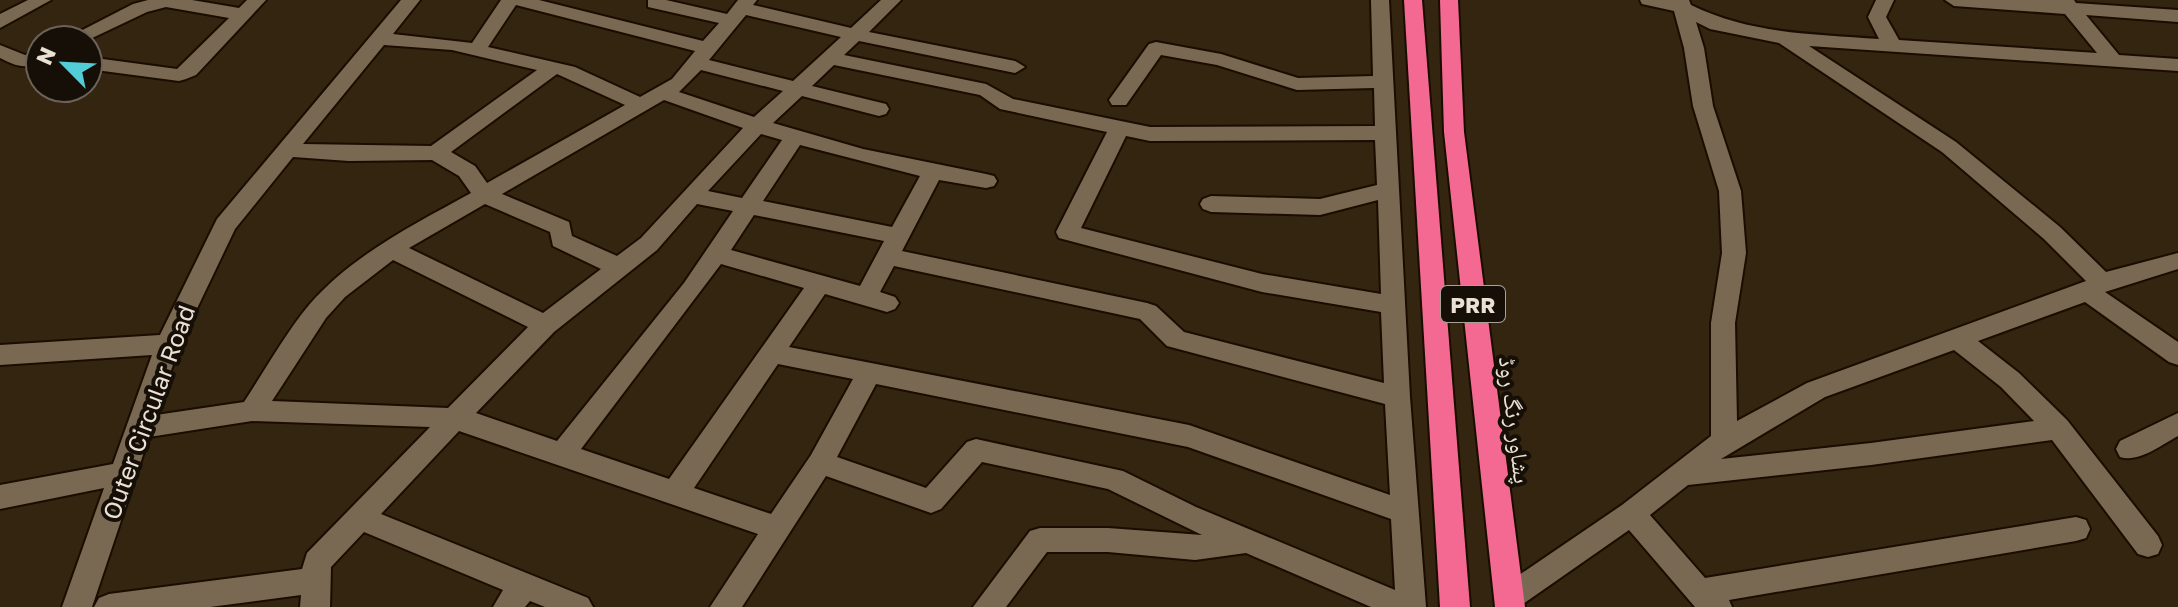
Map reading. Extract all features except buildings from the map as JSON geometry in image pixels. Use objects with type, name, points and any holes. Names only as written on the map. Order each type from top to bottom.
[{"type":"highway","name":"PRR","points":[[1413,0],[1455,607]]},
{"type":"highway","name":"پشاور رنگ روڈ","points":[[1449,0],[1454,132],[1510,602]]},
{"type":"street","points":[[0,22],[42,0]]},
{"type":"street","name":"Outer Circular Road","points":[[77,607],[168,344],[225,225],[411,0]]},
{"type":"street","points":[[477,49],[510,0]]},
{"type":"street","points":[[517,0],[627,28],[795,88],[879,109]]},
{"type":"street","points":[[109,607],[315,594],[317,562],[545,325],[649,244],[756,126],[795,88],[832,59],[892,0]]},
{"type":"street","points":[[1380,0],[1397,397],[1411,607]]},
{"type":"street","points":[[1649,0],[1682,4],[1717,25],[1784,38],[2178,65]]},
{"type":"street","points":[[1885,0],[1877,17],[1891,44]]},
{"type":"street","points":[[1954,0],[2066,3],[2178,16]]},
{"type":"street","points":[[104,25],[140,8],[166,1],[250,7]]},
{"type":"street","points":[[627,28],[656,1],[740,9],[1015,67]]},
{"type":"street","points":[[2066,3],[2113,60]]},
{"type":"street","points":[[1682,4],[1703,106],[1730,191],[1734,253],[1723,323],[1724,441]]},
{"type":"street","points":[[104,65],[179,75],[198,64],[250,7]]},
{"type":"street","points":[[252,411],[317,312],[337,291],[391,249],[679,83],[740,9]]},
{"type":"street","points":[[1784,38],[1949,147],[2052,233],[2095,287],[2178,355]]},
{"type":"street","points":[[381,39],[452,44],[554,67],[641,105]]},
{"type":"street","points":[[1119,100],[1156,48],[1221,60],[1297,84],[1384,82]]},
{"type":"street","points":[[0,51],[24,62]]},
{"type":"street","points":[[832,59],[986,90],[1007,104],[1150,134],[1387,133]]},
{"type":"street","points":[[436,153],[554,67]]},
{"type":"street","points":[[663,93],[795,137],[932,173],[986,181]]},
{"type":"street","points":[[1120,127],[1067,232],[1262,283],[1395,305]]},
{"type":"street","points":[[561,455],[716,254],[795,137]]},
{"type":"street","points":[[288,150],[349,154],[436,153],[467,171],[484,195],[561,228],[561,240],[617,266]]},
{"type":"street","points":[[716,254],[876,300],[893,246],[932,173]]},
{"type":"street","points":[[1211,204],[1320,207],[1389,190]]},
{"type":"street","points":[[691,195],[750,205],[1147,312],[1176,339],[1397,397]]},
{"type":"street","points":[[391,249],[545,325]]},
{"type":"street","points":[[1510,602],[1724,441],[1816,390],[1959,340],[2095,287],[2178,261]]},
{"type":"street","points":[[674,494],[820,283]]},
{"type":"street","points":[[1959,340],[2010,380],[2058,428],[2148,545]]},
{"type":"street","points":[[0,355],[168,344]]},
{"type":"street","points":[[772,353],[1189,436],[1406,512]]},
{"type":"street","points":[[725,607],[820,463],[870,372]]},
{"type":"street","points":[[140,428],[252,411],[470,422],[779,529]]},
{"type":"street","points":[[2129,449],[2178,424]]},
{"type":"street","points":[[1680,474],[1871,454],[2058,428]]},
{"type":"street","points":[[820,463],[931,501],[976,450],[1113,479],[1404,607]]},
{"type":"street","points":[[0,497],[125,473]]},
{"type":"street","points":[[1632,513],[1708,600],[2076,529]]},
{"type":"street","points":[[360,518],[516,596],[578,607]]},
{"type":"street","points":[[988,607],[1040,540],[1108,540],[1195,548],[1247,540]]}]
